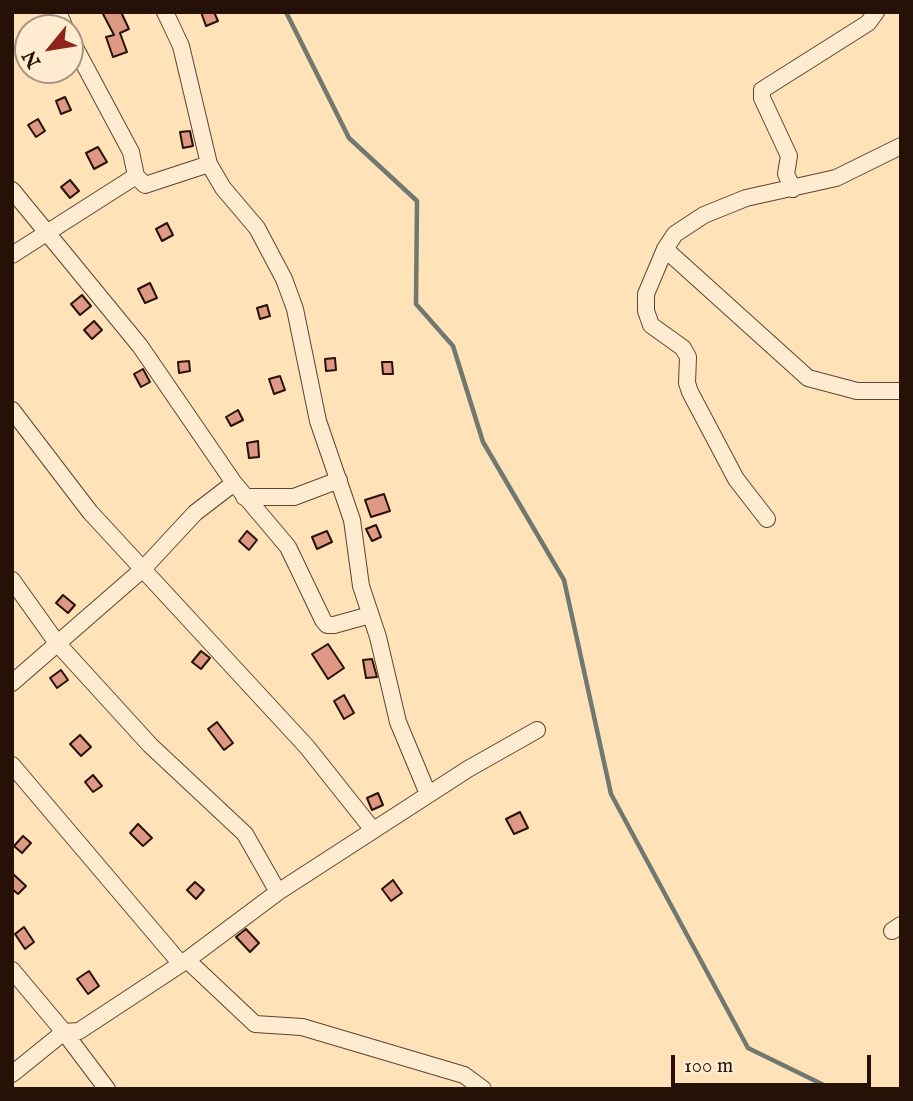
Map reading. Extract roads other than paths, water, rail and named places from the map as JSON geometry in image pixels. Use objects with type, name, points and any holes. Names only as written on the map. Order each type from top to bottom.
[{"type":"street","points":[[165,12],[181,46],[209,164],[223,188],[257,228],[284,279],[295,309],[318,421],[352,520],[361,586],[398,723],[428,794]]},
{"type":"street","points":[[793,189],[786,174],[789,156],[762,98],[762,90],[868,23],[876,12]]},
{"type":"street","points":[[84,64],[131,152],[136,176],[145,185],[152,185],[172,175],[209,164]]},
{"type":"street","points":[[767,519],[736,479],[690,392],[687,383],[688,357],[683,348],[651,325],[646,311],[646,294],[664,248],[675,234],[719,207],[746,198],[836,178],[901,146]]},
{"type":"street","points":[[12,255],[46,230],[136,176]]},
{"type":"street","points":[[12,190],[141,346],[244,497],[288,547],[327,625],[370,615]]},
{"type":"street","points":[[664,248],[808,378],[857,391],[901,391]]},
{"type":"street","points":[[12,410],[90,512],[236,674],[307,747],[373,830]]},
{"type":"street","points":[[244,497],[294,497],[339,480]]},
{"type":"street","points":[[12,683],[143,569],[195,513],[234,483]]},
{"type":"street","points":[[12,580],[57,643],[162,758],[245,834],[278,892]]},
{"type":"street","points":[[12,1074],[64,1032],[79,1031],[184,962],[278,892],[428,794],[537,730]]},
{"type":"street","points":[[12,765],[184,962],[255,1024],[302,1027],[464,1075],[483,1089]]},
{"type":"street","points":[[12,970],[107,1089]]},
{"type":"waterway","points":[[286,12],[349,138],[417,201],[416,304],[453,346],[483,442],[564,580],[611,794],[748,1048],[832,1089]]}]
